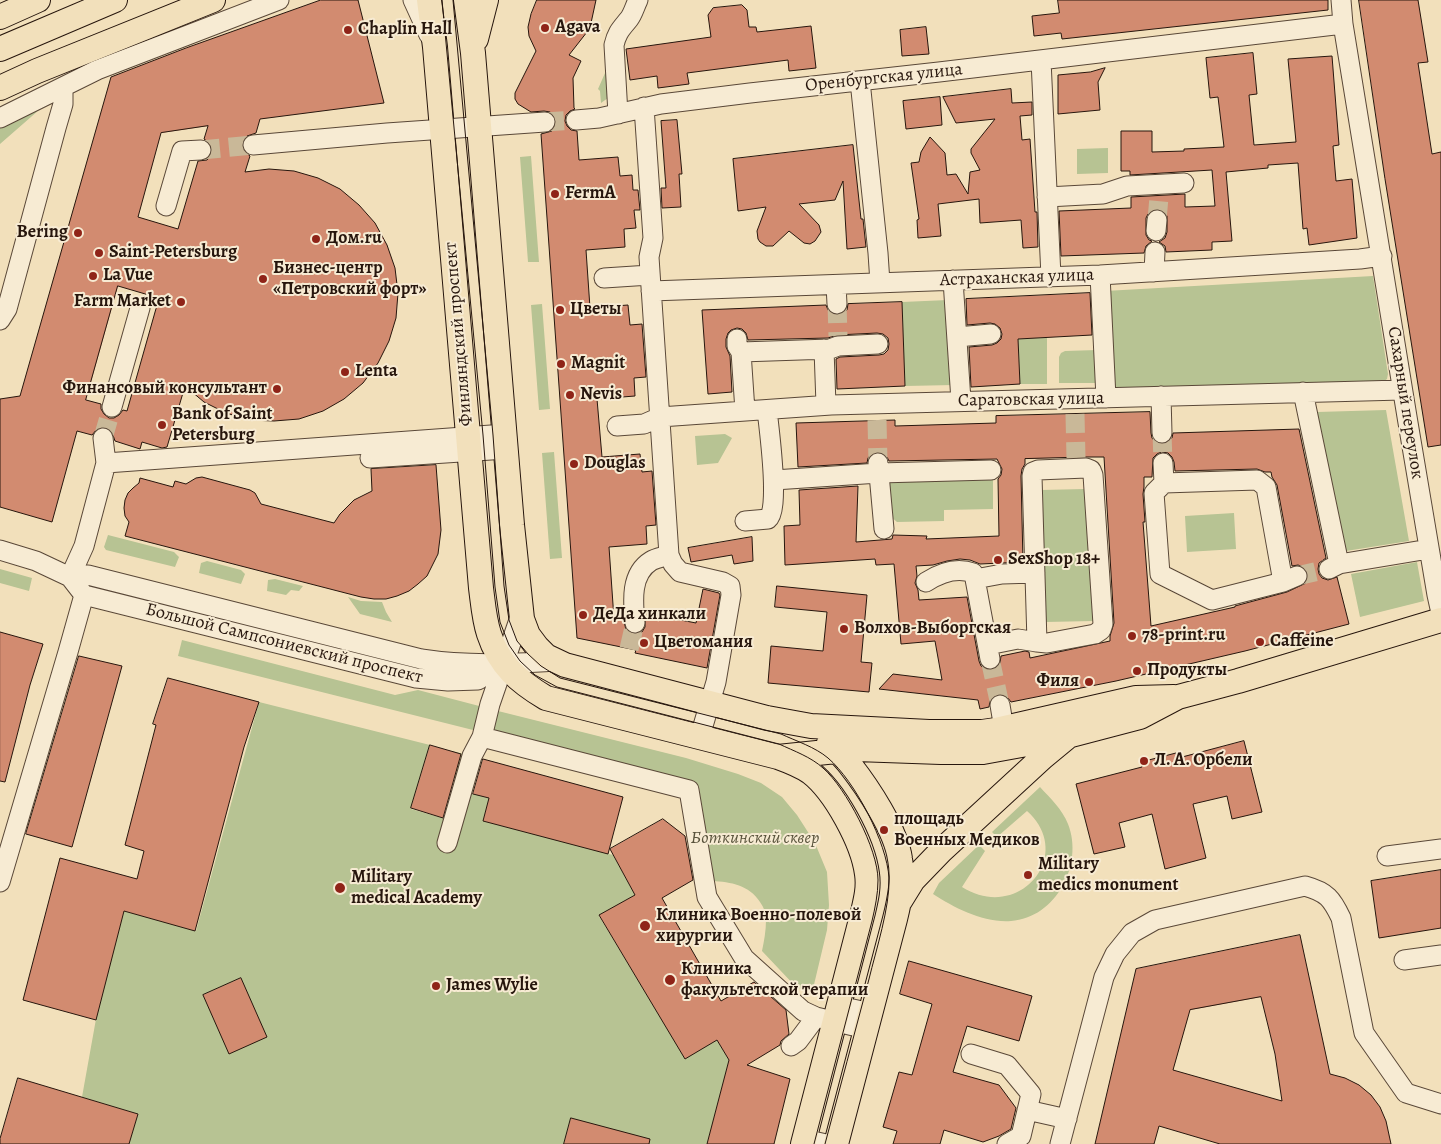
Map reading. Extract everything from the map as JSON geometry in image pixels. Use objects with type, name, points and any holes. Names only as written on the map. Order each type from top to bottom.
[{"type":"main road","points":[[0,17],[38,0]]},
{"type":"main road","points":[[0,49],[115,0]]},
{"type":"main road","points":[[0,88],[213,0]]},
{"type":"main road","name":"Финляндский проспект","points":[[429,0],[435,47],[481,588],[488,633],[497,654],[504,664]]},
{"type":"main road","points":[[466,0],[473,53],[521,614],[528,635],[546,656],[565,665],[766,718],[811,726],[862,730],[982,732],[1004,729],[1136,698],[1178,697]]},
{"type":"main road","points":[[473,53],[486,0]]},
{"type":"main road","points":[[778,757],[856,749],[983,752],[1073,734],[1140,717],[1178,697],[1238,681],[1441,620]]},
{"type":"main road","points":[[504,664],[530,689],[546,698],[700,736],[794,762],[825,786],[849,825],[862,855],[867,874],[868,894],[830,1015],[811,1142]]},
{"type":"main road","points":[[811,726],[850,763],[870,793],[890,827],[902,869],[899,903],[836,1144]]},
{"type":"main road","points":[[825,786],[830,765],[837,751],[862,730]]},
{"type":"main road","points":[[899,903],[913,880],[941,851],[1049,752],[1073,734]]},
{"type":"street","points":[[0,118],[97,70],[279,0]]},
{"type":"street","points":[[413,0],[435,47]]},
{"type":"street","points":[[618,114],[614,45],[616,36],[630,18],[638,0]]},
{"type":"street","name":"Сахарный переулок","points":[[1341,0],[1343,24],[1382,256],[1402,390],[1441,612]]},
{"type":"street","name":"Оренбургская улица","points":[[576,120],[599,118],[644,107],[750,93],[1343,24]]},
{"type":"street","points":[[1041,60],[1051,276]]},
{"type":"street","points":[[860,81],[880,283]]},
{"type":"street","points":[[0,320],[7,309],[63,104],[62,88]]},
{"type":"street","points":[[644,107],[653,238],[649,257],[669,555],[673,564],[680,572],[722,582],[730,586],[731,595],[716,682],[700,736]]},
{"type":"street","points":[[253,145],[545,122]]},
{"type":"street","points":[[166,206],[182,151],[201,150]]},
{"type":"street","points":[[1047,197],[1103,194],[1127,186],[1159,191],[1184,183]]},
{"type":"street","points":[[1154,272],[1155,252]]},
{"type":"street","name":"Астраханская улица","points":[[604,278],[651,283],[880,283],[1100,275],[1360,259],[1382,256]]},
{"type":"street","points":[[1100,275],[1106,398]]},
{"type":"street","points":[[953,280],[961,401]]},
{"type":"street","points":[[836,284],[837,304]]},
{"type":"street","points":[[112,407],[140,308]]},
{"type":"street","points":[[957,336],[991,334]]},
{"type":"street","points":[[826,405],[834,344]]},
{"type":"street","points":[[745,411],[739,346],[878,344]]},
{"type":"street","name":"Саратовская улица","points":[[617,426],[644,424],[660,417],[826,405],[876,412],[961,401],[1074,406],[1106,398],[1402,390]]},
{"type":"street","points":[[1303,392],[1333,567],[1429,549]]},
{"type":"street","points":[[1161,396],[1162,433]]},
{"type":"street","points":[[745,521],[768,520],[771,518],[774,480],[767,410]]},
{"type":"street","points":[[70,577],[84,546],[106,463],[104,438]]},
{"type":"street","points":[[106,463],[506,441]]},
{"type":"street","points":[[370,458],[469,444]]},
{"type":"street","points":[[926,582],[937,575],[950,572],[967,571],[973,573],[989,652],[1018,639],[1047,644],[1095,634],[1101,630],[1103,624],[1093,475],[1091,470],[1076,463],[1033,472],[1037,642]]},
{"type":"street","points":[[1163,463],[1164,483],[1154,493],[1160,574],[1212,600],[1290,579],[1266,487],[1257,480],[1164,483]]},
{"type":"street","points":[[774,480],[878,468],[991,470]]},
{"type":"street","points":[[878,468],[884,529]]},
{"type":"street","name":"Большой Сампсониевский проспект","points":[[0,550],[36,561],[70,577],[84,595],[416,678],[448,681],[478,680],[504,664]]},
{"type":"street","points":[[634,623],[633,597],[638,575],[650,562],[669,555]]},
{"type":"street","points":[[975,579],[1002,574],[1034,573]]},
{"type":"street","name":"Большой Сампсониевский проспект","points":[[70,577],[88,575],[421,659],[450,664],[504,664]]},
{"type":"street","points":[[0,882],[84,595]]},
{"type":"street","points":[[447,843],[472,756],[482,737],[490,704],[521,614]]},
{"type":"street","points":[[504,664],[555,661]]},
{"type":"street","points":[[1000,705],[1004,729]]},
{"type":"street","points":[[482,737],[689,790],[707,897],[744,958],[803,1011],[868,1021]]},
{"type":"street","points":[[1387,856],[1441,849]]},
{"type":"street","points":[[1060,1144],[1104,977],[1116,954],[1132,933],[1155,920],[1305,886],[1319,890],[1334,903],[1341,918],[1364,1033],[1406,1093],[1441,1104]]},
{"type":"street","points":[[1404,960],[1441,955]]},
{"type":"street","points":[[791,1046],[830,1015]]},
{"type":"street","points":[[971,1054],[1007,1065],[1031,1094],[1021,1136],[1007,1144]]},
{"type":"street","points":[[1027,1110],[1067,1119]]},
{"type":"green space","points":[[609,64],[608,98],[601,103],[600,91],[598,89]]},
{"type":"green space","points":[[39,110],[0,144],[0,125],[29,111]]},
{"type":"green space","points":[[1108,148],[1108,173],[1077,174],[1077,149]]},
{"type":"green space","points":[[531,156],[539,262],[528,262],[520,157]]},
{"type":"green space","points":[[1373,276],[1388,374],[1387,379],[1383,382],[1109,389],[1105,291]]},
{"type":"green space","points":[[948,300],[954,385],[905,386],[902,302]]},
{"type":"green space","points":[[542,304],[550,409],[539,410],[531,305]]},
{"type":"green space","points":[[1047,337],[1047,384],[1020,384],[1018,339]]},
{"type":"green space","points":[[1097,350],[1098,383],[1059,383],[1059,357],[1061,353],[1065,351]]},
{"type":"green space","points":[[1386,410],[1409,541],[1346,551],[1317,412]]},
{"type":"green space","points":[[725,434],[732,438],[718,463],[697,465],[695,436]]},
{"type":"green space","points":[[554,452],[562,558],[550,559],[542,453]]},
{"type":"green space","points":[[993,480],[993,509],[944,510],[944,521],[897,522],[889,515],[887,482]]},
{"type":"green space","points":[[1085,489],[1094,621],[1045,622],[1041,490]]},
{"type":"green space","points":[[1234,513],[1236,549],[1187,552],[1185,516]]},
{"type":"green space","points":[[108,535],[174,552],[179,557],[175,567],[106,550],[104,547]]},
{"type":"green space","points":[[207,561],[241,570],[245,574],[241,584],[199,573],[201,563]]},
{"type":"green space","points":[[1417,562],[1424,601],[1360,617],[1351,574]]},
{"type":"green space","points":[[0,569],[32,578],[29,591],[0,583]]},
{"type":"green space","points":[[275,579],[303,586],[299,591],[291,590],[286,595],[267,591],[268,580]]},
{"type":"green space","points":[[348,597],[361,601],[382,602],[392,622],[360,614]]},
{"type":"green space","points":[[182,640],[395,695],[418,690],[483,707],[477,731],[178,656]]},
{"type":"green space","name":"Military medical Academy","points":[[259,702],[430,745],[411,809],[446,819],[458,779],[445,776],[452,751],[476,757],[466,792],[489,798],[483,821],[613,855],[635,895],[599,916],[685,1058],[706,1021],[729,1060],[707,1144],[129,1144],[138,1114],[82,1097],[96,1019],[124,911],[196,931]]},
{"type":"green space","name":"Боткинский сквер","points":[[498,711],[686,758],[761,783],[782,797],[797,815],[815,843],[827,872],[829,905],[827,930],[812,993],[796,987],[762,951],[766,917],[763,906],[756,896],[745,888],[726,882],[712,881],[699,787],[688,782],[492,732]]},
{"type":"green space","points":[[1040,787],[1062,813],[1068,824],[1072,840],[1072,856],[1069,871],[1053,900],[1027,918],[1001,921],[970,914],[933,894],[939,883],[979,845],[985,851],[962,887],[983,896],[1003,896],[1021,890],[1034,879],[1043,864],[1046,846],[1041,828],[1027,811],[997,837],[992,832]]},
{"type":"building","points":[[321,0],[358,0],[384,103],[260,119],[256,133],[247,136],[242,146],[244,151],[250,156],[245,172],[269,169],[294,171],[318,178],[340,189],[359,205],[375,223],[387,245],[395,268],[398,293],[396,318],[389,341],[378,363],[363,383],[344,399],[323,411],[299,419],[250,420],[226,413],[204,402],[185,386],[167,447],[162,448],[142,442],[140,449],[115,441],[112,432],[107,428],[101,427],[92,435],[77,431],[52,522],[0,507],[0,399],[20,396],[111,77]],"holes":[[[208,126],[204,139],[211,144],[211,155],[207,160],[198,161],[178,229],[138,217],[161,133]],[[118,286],[159,298],[127,411],[123,410],[114,418],[109,418],[101,409],[101,404],[86,400]]]},
{"type":"building","points":[[537,0],[596,0],[587,32],[569,55],[581,61],[573,78],[575,109],[566,115],[565,121],[571,130],[577,131],[579,160],[618,157],[620,176],[632,175],[633,190],[638,190],[640,210],[634,210],[636,228],[624,229],[625,247],[586,250],[590,308],[628,305],[630,325],[642,324],[646,377],[634,378],[635,396],[597,399],[602,457],[640,454],[642,472],[652,471],[656,525],[646,526],[647,544],[609,547],[614,619],[624,621],[626,630],[636,634],[642,632],[645,627],[645,613],[696,623],[703,589],[719,593],[707,668],[635,653],[636,650],[577,638],[541,134],[552,131],[556,121],[555,116],[550,112],[531,112],[518,104],[515,99],[515,93],[536,51],[529,36],[528,27]]},
{"type":"building","points":[[1058,0],[1328,0],[1328,10],[1062,39],[1061,33],[1034,36],[1032,16],[1059,13]]},
{"type":"building","points":[[1359,0],[1418,0],[1428,62],[1418,63],[1432,154],[1441,152],[1441,445],[1428,447],[1385,179]]},
{"type":"building","points":[[742,5],[747,10],[749,27],[756,27],[757,32],[811,26],[816,68],[789,71],[788,60],[687,73],[689,84],[658,88],[657,76],[630,80],[626,49],[711,37],[708,15],[713,8]]},
{"type":"building","points":[[926,27],[929,54],[902,56],[900,30]]},
{"type":"building","points":[[1253,53],[1257,94],[1249,95],[1254,145],[1296,142],[1288,59],[1332,56],[1339,145],[1333,146],[1336,181],[1352,179],[1357,238],[1309,245],[1307,228],[1303,229],[1298,163],[1268,165],[1268,168],[1226,172],[1232,241],[1212,242],[1212,250],[1166,252],[1165,246],[1159,242],[1165,238],[1167,232],[1167,216],[1158,209],[1152,210],[1146,218],[1146,235],[1152,241],[1146,246],[1144,253],[1061,256],[1059,211],[1131,208],[1131,197],[1185,194],[1185,207],[1215,206],[1212,170],[1130,175],[1130,171],[1121,171],[1121,131],[1152,131],[1152,152],[1224,147],[1218,97],[1210,98],[1206,58]]},
{"type":"building","points":[[1105,68],[1098,82],[1100,110],[1058,114],[1058,75],[1090,72]]},
{"type":"building","points":[[1011,89],[1012,103],[1032,102],[1032,115],[1020,116],[1022,140],[1030,139],[1035,212],[1037,212],[1038,247],[1023,248],[1021,220],[980,223],[979,199],[938,204],[941,236],[918,238],[917,220],[919,219],[911,163],[919,162],[921,152],[930,137],[945,153],[947,175],[956,174],[968,194],[970,172],[980,170],[971,153],[971,149],[995,119],[956,123],[943,97]]},
{"type":"building","points":[[940,97],[942,125],[906,129],[903,101]]},
{"type":"building","points":[[677,120],[682,174],[679,174],[681,207],[662,208],[661,188],[666,188],[661,121]]},
{"type":"building","points":[[853,145],[866,247],[847,249],[843,181],[835,200],[799,204],[819,225],[821,232],[815,241],[810,244],[804,243],[789,231],[773,246],[766,246],[760,242],[757,231],[766,207],[738,211],[733,159]]},
{"type":"building","points":[[1090,293],[1092,335],[1018,339],[1020,384],[971,387],[969,347],[992,345],[1001,339],[1002,334],[1000,328],[995,324],[967,325],[966,299]]},
{"type":"building","points":[[902,302],[905,386],[837,389],[836,359],[840,357],[884,354],[888,350],[889,344],[888,338],[883,334],[837,335],[828,338],[748,340],[746,333],[742,329],[737,328],[728,333],[726,339],[726,347],[730,356],[732,392],[708,394],[702,310],[826,305],[831,314],[837,315],[847,310],[848,304]]},
{"type":"building","points":[[1150,412],[1152,438],[1156,443],[1162,444],[1172,438],[1173,433],[1299,429],[1326,558],[1319,563],[1319,574],[1322,578],[1328,580],[1337,577],[1349,624],[1245,651],[1116,681],[1011,702],[1004,695],[998,694],[993,696],[989,707],[980,709],[978,700],[879,689],[893,674],[942,680],[935,641],[901,644],[894,564],[876,565],[875,559],[785,565],[784,526],[800,525],[799,490],[858,486],[856,542],[892,539],[893,535],[927,536],[926,539],[999,536],[998,479],[1002,469],[997,459],[889,461],[883,453],[877,452],[871,454],[867,463],[798,467],[796,423],[895,420],[895,426],[996,423],[996,416]],"holes":[[[1162,452],[1168,453],[1172,457],[1175,471],[1257,469],[1271,472],[1277,485],[1292,566],[1304,567],[1308,577],[1306,583],[1287,592],[1235,607],[1151,626],[1143,522],[1145,522],[1144,477],[1152,477],[1153,458]],[[1104,457],[1114,623],[1110,641],[1030,658],[1029,652],[1025,651],[1001,656],[997,668],[992,670],[986,669],[981,666],[979,661],[967,597],[919,600],[915,583],[917,576],[916,566],[933,565],[960,559],[980,564],[1023,562],[1021,476],[1025,459]]]},
{"type":"building","points":[[436,465],[441,530],[438,554],[427,576],[418,584],[409,591],[386,599],[361,597],[125,536],[129,522],[125,516],[125,500],[128,493],[139,483],[140,478],[173,487],[175,481],[186,484],[202,477],[250,490],[255,493],[261,504],[334,523],[354,500],[372,491],[371,469]]},
{"type":"building","points":[[752,537],[753,561],[734,564],[732,555],[691,562],[688,548]]},
{"type":"building","name":"Волхов-Выборгская","points":[[777,586],[867,595],[861,662],[872,663],[869,692],[768,683],[771,646],[823,651],[827,612],[775,607]]},
{"type":"building","points":[[0,632],[43,644],[30,685],[5,782],[0,781]]},
{"type":"building","points":[[79,656],[122,666],[72,847],[26,834]]},
{"type":"building","points":[[168,678],[259,702],[244,747],[195,931],[124,911],[96,1020],[23,1000],[60,858],[137,879],[144,851],[125,845],[156,725],[153,724]]},
{"type":"building","points":[[1244,741],[1262,812],[1232,819],[1227,796],[1193,804],[1206,858],[1165,869],[1152,814],[1119,823],[1125,847],[1094,854],[1076,784],[1142,767],[1141,762],[1176,753],[1177,758]]},
{"type":"building","points":[[430,745],[461,754],[443,818],[411,808]]},
{"type":"building","points":[[483,759],[623,797],[608,854],[483,821],[489,798],[473,794]]},
{"type":"building","points":[[663,819],[685,836],[693,880],[662,898],[721,1001],[754,982],[786,1010],[789,1034],[781,1041],[780,1045],[747,1065],[790,1079],[774,1144],[707,1144],[729,1060],[717,1040],[685,1059],[599,915],[635,895],[610,849]]},
{"type":"building","points":[[1441,870],[1441,928],[1379,938],[1371,881]]},
{"type":"building","points":[[1300,935],[1330,1074],[1345,1078],[1359,1085],[1371,1095],[1380,1107],[1386,1121],[1391,1144],[1220,1144],[1159,1126],[1154,1144],[1095,1144],[1136,969]],"holes":[[[1261,997],[1275,1054],[1282,1101],[1173,1070],[1190,1010]]]},
{"type":"building","points":[[909,961],[1032,996],[1019,1041],[967,1026],[953,1072],[999,1085],[1016,1108],[1011,1129],[999,1136],[983,1142],[944,1130],[940,1144],[893,1144],[897,1131],[883,1127],[899,1072],[912,1075],[932,1004],[900,994]]},
{"type":"building","points":[[241,978],[267,1037],[229,1054],[203,995]]},
{"type":"building","points":[[18,1078],[138,1114],[129,1144],[0,1144]]},
{"type":"building","points":[[571,1118],[650,1139],[649,1144],[564,1144]]},
{"type":"tunnel","points":[[545,122],[576,120]]},
{"type":"tunnel","points":[[201,150],[253,145]]},
{"type":"tunnel","points":[[1157,220],[1159,197]]},
{"type":"tunnel","points":[[837,304],[838,336]]},
{"type":"tunnel","points":[[103,438],[112,407]]},
{"type":"tunnel","points":[[1075,414],[1076,458]]},
{"type":"tunnel","points":[[877,420],[878,463]]},
{"type":"tunnel","points":[[1162,433],[1163,463]]},
{"type":"tunnel","points":[[1297,576],[1327,569]]},
{"type":"tunnel","points":[[629,649],[635,623]]},
{"type":"tunnel","points":[[990,659],[1000,705]]},
{"type":"tram line","points":[[442,0],[483,435],[495,587],[500,622],[509,645],[520,661],[535,675],[557,687],[779,744],[808,757],[832,777],[851,804],[873,852],[878,880],[874,911],[814,1144]]},
{"type":"tram line","points":[[453,0],[493,435],[504,586],[509,620],[517,641],[541,666],[560,678],[781,734],[805,744],[828,758],[849,782],[868,814],[882,848],[889,878],[885,915],[825,1144]]},
{"type":"place","name":"Agava","points":[[545,28]]},
{"type":"place","name":"Chaplin Hall","points":[[348,30]]},
{"type":"place","name":"FermA","points":[[555,194]]},
{"type":"place","name":"Bering","points":[[78,233]]},
{"type":"place","name":"Дом.ru","points":[[316,239]]},
{"type":"place","name":"Saint-Petersburg","points":[[99,253]]},
{"type":"place","name":"La Vue","points":[[93,276]]},
{"type":"place","name":"Бизнес-центр «Петровский форт»","points":[[263,279]]},
{"type":"place","name":"Farm Market","points":[[181,302]]},
{"type":"place","name":"Цветы","points":[[560,310]]},
{"type":"place","name":"Magnit","points":[[561,364]]},
{"type":"place","name":"Lenta","points":[[345,372]]},
{"type":"place","name":"Финансовый консультант","points":[[277,389]]},
{"type":"place","name":"Nevis","points":[[570,395]]},
{"type":"place","name":"Bank of Saint Petersburg","points":[[162,425]]},
{"type":"place","name":"Douglas","points":[[574,464]]},
{"type":"place","name":"SexShop 18+","points":[[998,560]]},
{"type":"place","name":"ДеДа хинкали","points":[[583,615]]},
{"type":"place","name":"Волхов-Выборгская","points":[[844,629]]},
{"type":"place","name":"78-print.ru","points":[[1132,636]]},
{"type":"place","name":"Caffeine","points":[[1260,642]]},
{"type":"place","name":"Цветомания","points":[[644,643]]},
{"type":"place","name":"Продукты","points":[[1137,671]]},
{"type":"place","name":"Филя","points":[[1089,682]]},
{"type":"place","name":"Л. А. Орбели","points":[[1144,761]]},
{"type":"place","name":"площадь Военных Медиков","points":[[884,830]]},
{"type":"place","name":"Military medics monument","points":[[1028,875]]},
{"type":"place","name":"Military medical Academy","points":[[340,888]]},
{"type":"place","name":"Клиника Военно-полевой хирургии","points":[[645,926]]},
{"type":"place","name":"Клиника факультетской терапии","points":[[670,980]]},
{"type":"place","name":"James Wylie","points":[[436,986]]}]
